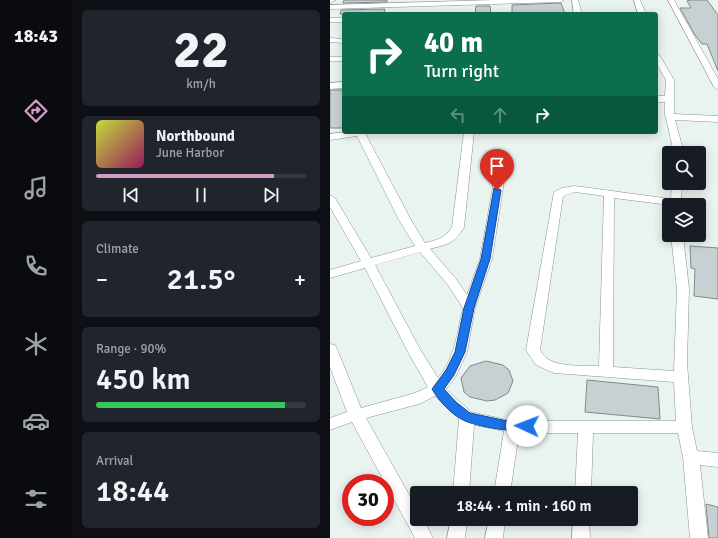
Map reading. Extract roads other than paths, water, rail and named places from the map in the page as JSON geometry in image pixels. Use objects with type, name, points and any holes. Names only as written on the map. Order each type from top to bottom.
[{"type":"street","points":[[330,7],[561,0]]},
{"type":"street","points":[[575,0],[578,12]]},
{"type":"street","points":[[637,0],[641,12]]},
{"type":"street","points":[[671,0],[718,87]]},
{"type":"street","points":[[330,20],[342,20]]},
{"type":"street","points":[[330,40],[342,41]]},
{"type":"street","points":[[330,59],[342,59]]},
{"type":"street","points":[[658,59],[670,80],[670,117],[677,146]]},
{"type":"street","points":[[330,86],[342,85]]},
{"type":"street","points":[[658,99],[669,99]]},
{"type":"street","points":[[670,117],[718,119]]},
{"type":"street","points":[[330,138],[351,134]]},
{"type":"street","points":[[363,134],[405,220],[422,247],[452,282],[469,308]]},
{"type":"street","points":[[330,274],[369,264],[449,239],[456,232],[469,134]]},
{"type":"street","points":[[330,424],[356,415],[404,403],[437,389],[451,372],[460,352],[469,308],[486,259],[500,175]]},
{"type":"street","points":[[662,202],[575,189],[566,190],[558,194],[533,350],[536,358],[542,364],[554,368],[606,370],[681,377]]},
{"type":"street","points":[[606,370],[609,195]]},
{"type":"street","points":[[330,198],[369,264],[416,354],[437,389],[452,405],[467,416],[512,427],[684,427]]},
{"type":"street","points":[[678,242],[683,289],[681,377],[684,427],[691,457],[698,538]]},
{"type":"street","points":[[330,349],[356,415],[424,538]]},
{"type":"street","points":[[462,486],[467,416]]},
{"type":"street","points":[[583,486],[586,426]]},
{"type":"street","points":[[503,486],[512,427]]},
{"type":"street","points":[[691,457],[718,460]]},
{"type":"street","points":[[456,538],[458,526]]},
{"type":"street","points":[[494,538],[496,526]]},
{"type":"street","points":[[580,538],[581,526]]}]
